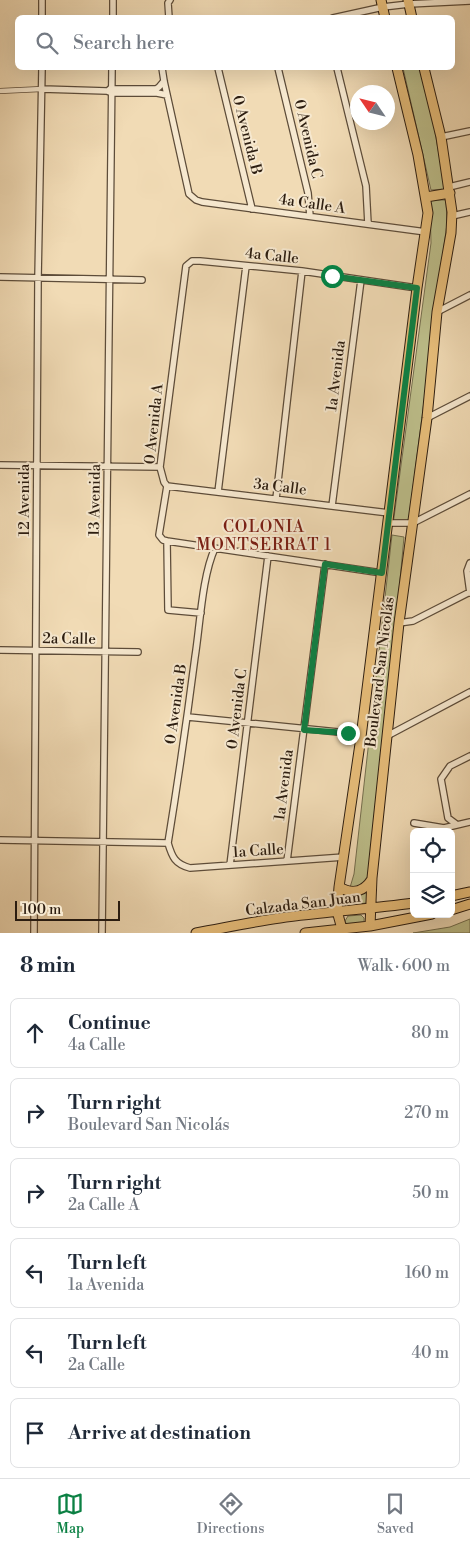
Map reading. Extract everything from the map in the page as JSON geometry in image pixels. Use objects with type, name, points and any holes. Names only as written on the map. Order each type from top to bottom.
[{"type":"main road","points":[[408,2],[411,15]]},
{"type":"main road","name":"Boulevard San Nicolás","points":[[342,929],[338,911],[339,887],[382,573],[428,213],[397,70]]},
{"type":"main road","name":"Boulevard San Nicolás","points":[[370,926],[372,878],[399,623],[452,216],[441,138],[424,70]]},
{"type":"main road","points":[[426,197],[449,190]]},
{"type":"main road","points":[[339,887],[346,891],[362,890],[372,878]]},
{"type":"main road","points":[[455,895],[470,892]]},
{"type":"main road","name":"Calzada San Juan","points":[[196,933],[279,918],[410,904]]},
{"type":"main road","points":[[455,909],[470,904]]},
{"type":"main road","name":"Calzada San Juan","points":[[305,933],[370,926],[411,918]]},
{"type":"street","points":[[42,0],[42,15]]},
{"type":"street","points":[[113,0],[113,15]]},
{"type":"street","points":[[169,15],[168,3],[170,0]]},
{"type":"street","points":[[343,15],[382,3],[470,1]]},
{"type":"street","name":"12 Avenida","points":[[34,933],[38,278],[42,70]]},
{"type":"street","name":"13 Avenida","points":[[102,933],[112,70]]},
{"type":"street","points":[[0,91],[42,89],[111,91],[157,93],[167,96],[162,70]]},
{"type":"street","name":"0 Avenida B","points":[[218,70],[252,209]]},
{"type":"street","name":"0 Avenida C","points":[[278,70],[308,193],[310,216]]},
{"type":"street","points":[[337,70],[366,186],[368,224]]},
{"type":"street","points":[[111,91],[156,89],[164,81]]},
{"type":"street","name":"4a Calle A","points":[[167,96],[189,194],[196,200],[426,232]]},
{"type":"street","points":[[441,138],[470,131]]},
{"type":"street","points":[[449,190],[470,182]]},
{"type":"street","points":[[452,216],[470,212]]},
{"type":"street","name":"4a Calle","points":[[186,266],[192,261],[200,260],[417,288]]},
{"type":"street","name":"0 Avenida A","points":[[186,266],[160,467],[167,486],[159,535],[163,540],[167,541],[168,610],[201,613]]},
{"type":"street","points":[[218,492],[246,266]]},
{"type":"street","points":[[276,499],[302,272]]},
{"type":"street","points":[[0,277],[142,280]]},
{"type":"street","name":"1a Avenida","points":[[332,506],[361,280]]},
{"type":"street","points":[[438,312],[470,296]]},
{"type":"street","points":[[427,418],[470,396]]},
{"type":"street","points":[[0,465],[160,467]]},
{"type":"street","name":"3a Calle","points":[[167,486],[332,506],[413,523],[470,494]]},
{"type":"street","points":[[167,541],[382,573]]},
{"type":"street","name":"0 Avenida B","points":[[168,843],[188,717],[201,613],[210,560],[215,548]]},
{"type":"street","name":"0 Avenida C","points":[[230,865],[268,556]]},
{"type":"street","points":[[399,623],[413,621],[470,593],[467,571],[470,563]]},
{"type":"street","name":"1a Avenida","points":[[287,861],[325,564]]},
{"type":"street","name":"2a Calle","points":[[0,650],[138,652]]},
{"type":"street","points":[[387,736],[470,692]]},
{"type":"street","points":[[188,717],[348,733]]},
{"type":"street","points":[[456,824],[448,818],[441,779],[450,766],[470,756]]},
{"type":"street","points":[[414,823],[444,828],[470,822]]},
{"type":"street","points":[[0,840],[168,843]]},
{"type":"street","name":"1a Calle","points":[[168,843],[176,862],[190,868],[344,857]]},
{"type":"green space","points":[[403,70],[421,70],[432,115],[445,189],[431,190]]},
{"type":"green space","points":[[430,200],[446,200],[447,224],[408,526],[393,525],[431,243]]},
{"type":"green space","points":[[392,535],[404,537],[370,902],[347,907],[346,901],[354,874]]},
{"type":"green space","points":[[361,915],[364,918],[364,923],[347,925],[345,921],[348,916]]},
{"type":"green space","points":[[470,919],[470,933],[413,933],[450,927]]},
{"type":"district","name":"COLONIA MONTSERRAT 1","points":[[264,536]]},
{"type":"route","points":[[332,276],[417,288],[382,573],[325,564],[304,730],[348,733]]}]
